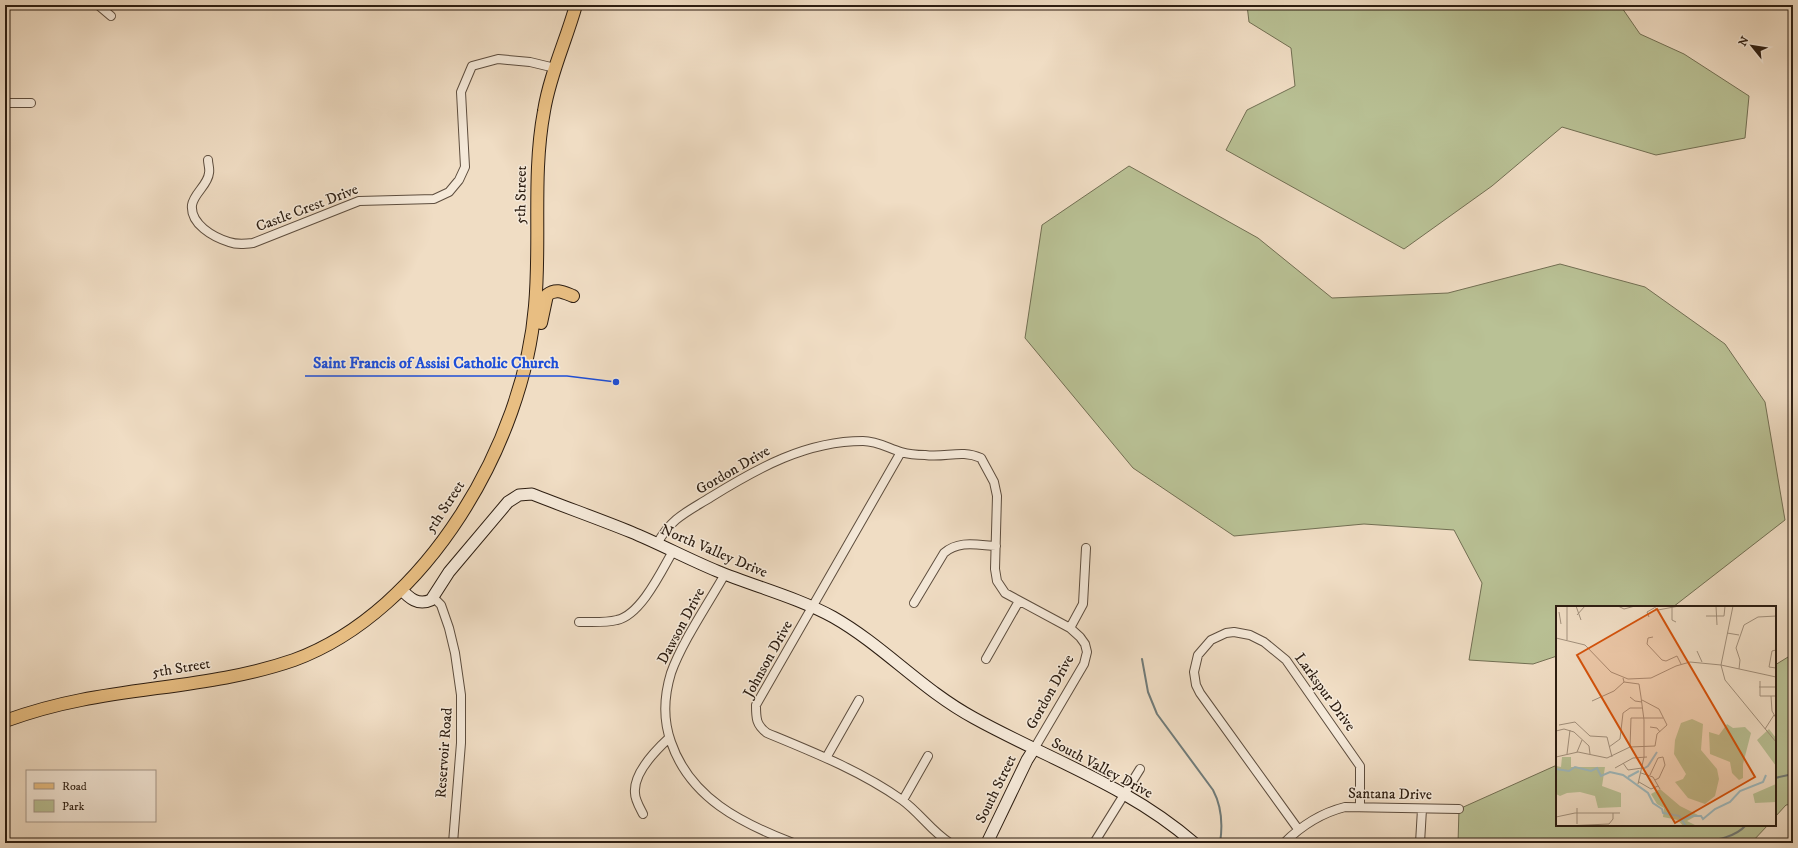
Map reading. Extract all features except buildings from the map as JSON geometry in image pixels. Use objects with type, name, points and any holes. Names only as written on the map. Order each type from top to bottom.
[{"type":"main road","name":"5th Street","points":[[5,721],[38,710],[74,701],[245,674],[294,659],[320,648],[366,619],[400,589],[444,540],[473,496],[509,417],[521,383],[528,354],[536,300],[539,150],[544,110],[555,68],[576,5]]},
{"type":"main road","name":"5th Street","points":[[572,17],[581,5]]},
{"type":"main road","points":[[528,354],[540,328],[547,294],[553,291],[559,291],[572,296]]},
{"type":"street","points":[[98,5],[111,16]]},
{"type":"street","name":"Castle Crest Drive","points":[[208,160],[210,173],[192,204],[193,212],[197,221],[209,233],[229,242],[240,244],[253,244],[359,201],[434,199],[449,192],[463,174],[465,158],[461,92],[472,66],[498,59],[530,62],[555,68]]},
{"type":"street","points":[[5,103],[31,103]]},
{"type":"street","name":"Gordon Drive","points":[[657,544],[665,529],[676,519],[752,472],[778,459],[816,447],[857,442],[881,444],[900,452],[927,456],[962,453],[981,458],[994,482],[997,496],[995,569],[997,581],[1005,593],[1070,628],[1085,644],[1087,652],[1084,664],[1034,749]]},
{"type":"street","name":"Johnson Drive","points":[[900,452],[756,705],[756,718],[759,727],[767,733],[826,758],[873,782],[903,800],[950,843]]},
{"type":"street","name":"North Valley Drive","points":[[434,598],[450,572],[504,507],[512,499],[519,495],[532,494],[657,544],[725,574],[813,607],[854,630],[875,645],[915,679],[951,705],[1034,749]]},
{"type":"street","points":[[914,603],[944,553],[951,547],[962,544],[996,546]]},
{"type":"street","points":[[1070,628],[1083,604],[1086,548]]},
{"type":"street","points":[[580,622],[618,620],[637,608],[651,590],[673,551]]},
{"type":"street","name":"Dawson Drive","points":[[725,574],[681,650],[671,675],[666,711],[669,738],[683,770],[692,783],[709,799],[767,832],[793,843]]},
{"type":"street","points":[[400,589],[408,597],[418,602],[428,602],[434,598]]},
{"type":"street","name":"Reservoir Road","points":[[434,598],[441,605],[449,628],[455,654],[461,695],[462,733],[452,843]]},
{"type":"street","points":[[986,659],[1019,601]]},
{"type":"street","name":"Larkspur Drive","points":[[1298,830],[1200,693],[1196,685],[1194,672],[1198,655],[1211,640],[1218,636],[1234,632],[1256,638],[1264,642],[1286,660],[1360,766],[1360,806]]},
{"type":"street","points":[[826,758],[859,700]]},
{"type":"street","points":[[643,814],[634,794],[636,781],[646,763],[669,738]]},
{"type":"street","name":"South Valley Drive","points":[[1034,749],[1124,793],[1172,825],[1194,843]]},
{"type":"street","name":"South Street","points":[[987,843],[1027,760],[1034,749]]},
{"type":"street","points":[[903,800],[928,756]]},
{"type":"street","points":[[1094,843],[1140,769]]},
{"type":"street","name":"Santana Drive","points":[[1284,843],[1298,830],[1329,811],[1345,807],[1360,806],[1459,810]]},
{"type":"street","points":[[1420,843],[1422,809]]},
{"type":"green space","points":[[1247,5],[1620,5],[1640,34],[1684,54],[1749,96],[1745,138],[1656,155],[1562,127],[1492,186],[1404,249],[1226,150],[1247,110],[1295,86],[1291,48],[1249,22]]},
{"type":"green space","points":[[1129,166],[1258,238],[1332,298],[1448,293],[1560,264],[1645,287],[1725,344],[1765,402],[1785,520],[1674,606],[1556,606],[1556,656],[1533,664],[1469,660],[1482,583],[1454,530],[1364,524],[1234,536],[1133,468],[1025,338],[1042,225]]},
{"type":"green space","points":[[1793,654],[1793,804],[1786,805],[1776,816],[1776,664]]},
{"type":"green space","points":[[1556,765],[1556,826],[1767,826],[1751,843],[1458,843],[1459,809]]},
{"type":"waterway","points":[[1142,659],[1148,692],[1157,714],[1216,796],[1221,816],[1220,843]]},
{"type":"waterway","points":[[1776,778],[1793,774]]},
{"type":"waterway","points":[[1692,843],[1714,840],[1735,834],[1745,826]]},
{"type":"place","name":"Saint Francis of Assisi Catholic Church","points":[[616,382]]}]
